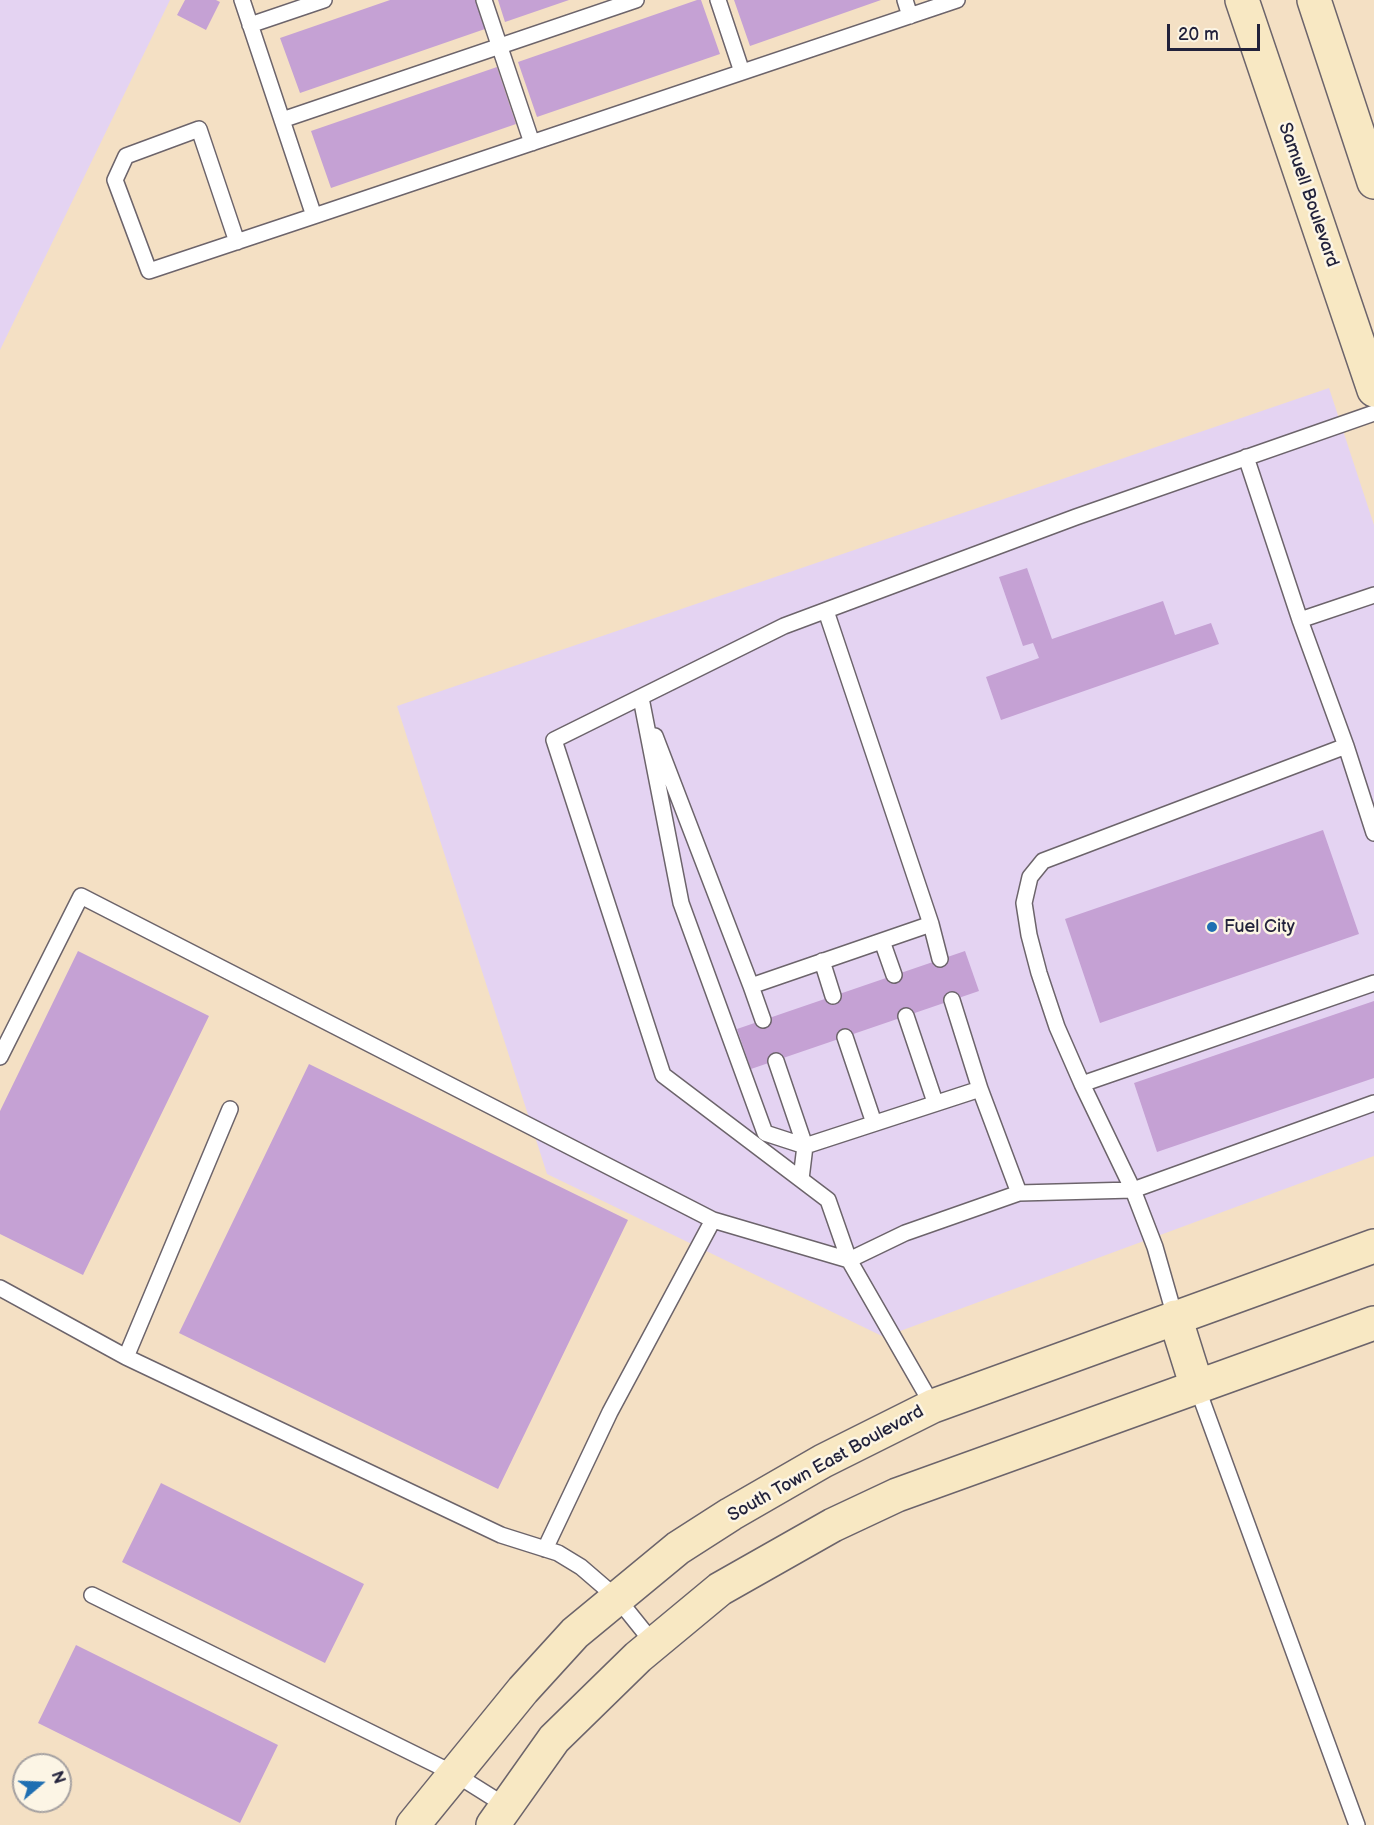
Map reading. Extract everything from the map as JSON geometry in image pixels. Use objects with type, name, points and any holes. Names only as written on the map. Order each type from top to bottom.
[{"type":"main road","name":"Samuell Boulevard","points":[[1242,0],[1374,390]]},
{"type":"main road","points":[[1314,0],[1374,182]]},
{"type":"main road","name":"South Town East Boulevard","points":[[413,1825],[523,1690],[574,1634],[678,1548],[731,1514],[823,1461],[933,1406],[1374,1246]]},
{"type":"main road","points":[[1175,1317],[1197,1387]]},
{"type":"main road","points":[[499,1815],[554,1740],[654,1644],[720,1590],[833,1525],[897,1495],[1374,1323]]},
{"type":"lane","points":[[242,0],[314,216]]},
{"type":"lane","points":[[250,25],[324,0]]},
{"type":"lane","points":[[484,0],[532,143]]},
{"type":"lane","points":[[282,120],[636,0]]},
{"type":"lane","points":[[718,0],[742,72]]},
{"type":"lane","points":[[905,0],[910,16]]},
{"type":"lane","points":[[237,242],[199,129],[126,156],[115,180],[149,271],[237,242],[957,0]]},
{"type":"lane","points":[[933,1406],[849,1260],[828,1200],[663,1075],[554,740],[784,626],[1076,517],[1374,413]]},
{"type":"lane","points":[[1246,457],[1374,833]]},
{"type":"lane","points":[[1300,620],[1374,595]]},
{"type":"lane","points":[[826,611],[931,924],[940,960]]},
{"type":"lane","points":[[640,698],[763,1020]]},
{"type":"lane","points":[[640,698],[681,903],[765,1133],[805,1146],[980,1089]]},
{"type":"lane","points":[[1175,1317],[1155,1247],[1132,1190],[1058,1027],[1029,935],[1024,903],[1030,877],[1043,861],[1346,746]]},
{"type":"lane","points":[[0,1057],[81,896],[712,1220],[849,1260],[905,1233],[1019,1192],[1132,1190],[1374,1103]]},
{"type":"lane","points":[[751,986],[931,924]]},
{"type":"lane","points":[[882,941],[894,975]]},
{"type":"lane","points":[[822,961],[832,996]]},
{"type":"lane","points":[[1082,1084],[1374,983]]},
{"type":"lane","points":[[952,1000],[980,1089],[1019,1192]]},
{"type":"lane","points":[[906,1016],[935,1102]]},
{"type":"lane","points":[[845,1037],[874,1123]]},
{"type":"lane","points":[[776,1061],[805,1146],[801,1179]]},
{"type":"lane","points":[[126,1357],[230,1109]]},
{"type":"lane","points":[[545,1549],[610,1412],[712,1220]]},
{"type":"lane","points":[[0,1288],[126,1357],[501,1535],[558,1553],[581,1567],[617,1598],[654,1644]]},
{"type":"lane","points":[[1197,1387],[1357,1825]]},
{"type":"lane","points":[[92,1594],[454,1774],[499,1815]]},
{"type":"shaded area","points":[[0,0],[170,0],[0,350]]},
{"type":"shaded area","points":[[1329,388],[1374,525],[1374,1156],[884,1337],[547,1174],[397,706]]},
{"type":"building","points":[[185,0],[220,2],[206,30],[177,15]]},
{"type":"building","points":[[390,0],[475,0],[485,29],[300,93],[280,38]]},
{"type":"building","points":[[498,0],[569,0],[505,22]]},
{"type":"building","points":[[701,0],[720,54],[537,117],[518,62]]},
{"type":"building","points":[[734,0],[881,0],[750,46]]},
{"type":"building","points":[[497,67],[516,124],[331,188],[311,131]]},
{"type":"building","points":[[1027,568],[1052,639],[1163,601],[1175,635],[1211,623],[1219,644],[1001,720],[986,677],[1039,658],[1033,643],[1023,646],[999,577]]},
{"type":"building","name":"Fuel City","points":[[1323,830],[1359,934],[1100,1023],[1065,919]]},
{"type":"building","points":[[78,951],[209,1016],[83,1275],[0,1234],[0,1111]]},
{"type":"building","points":[[965,951],[979,991],[751,1069],[737,1029]]},
{"type":"building","points":[[1374,1001],[1374,1078],[1157,1152],[1134,1083]]},
{"type":"building","points":[[309,1064],[628,1220],[498,1489],[179,1333]]},
{"type":"building","points":[[161,1483],[364,1584],[325,1663],[122,1562]]},
{"type":"building","points":[[76,1645],[278,1745],[240,1823],[38,1723]]},
{"type":"place","name":"Fuel City","points":[[1212,927]]}]
